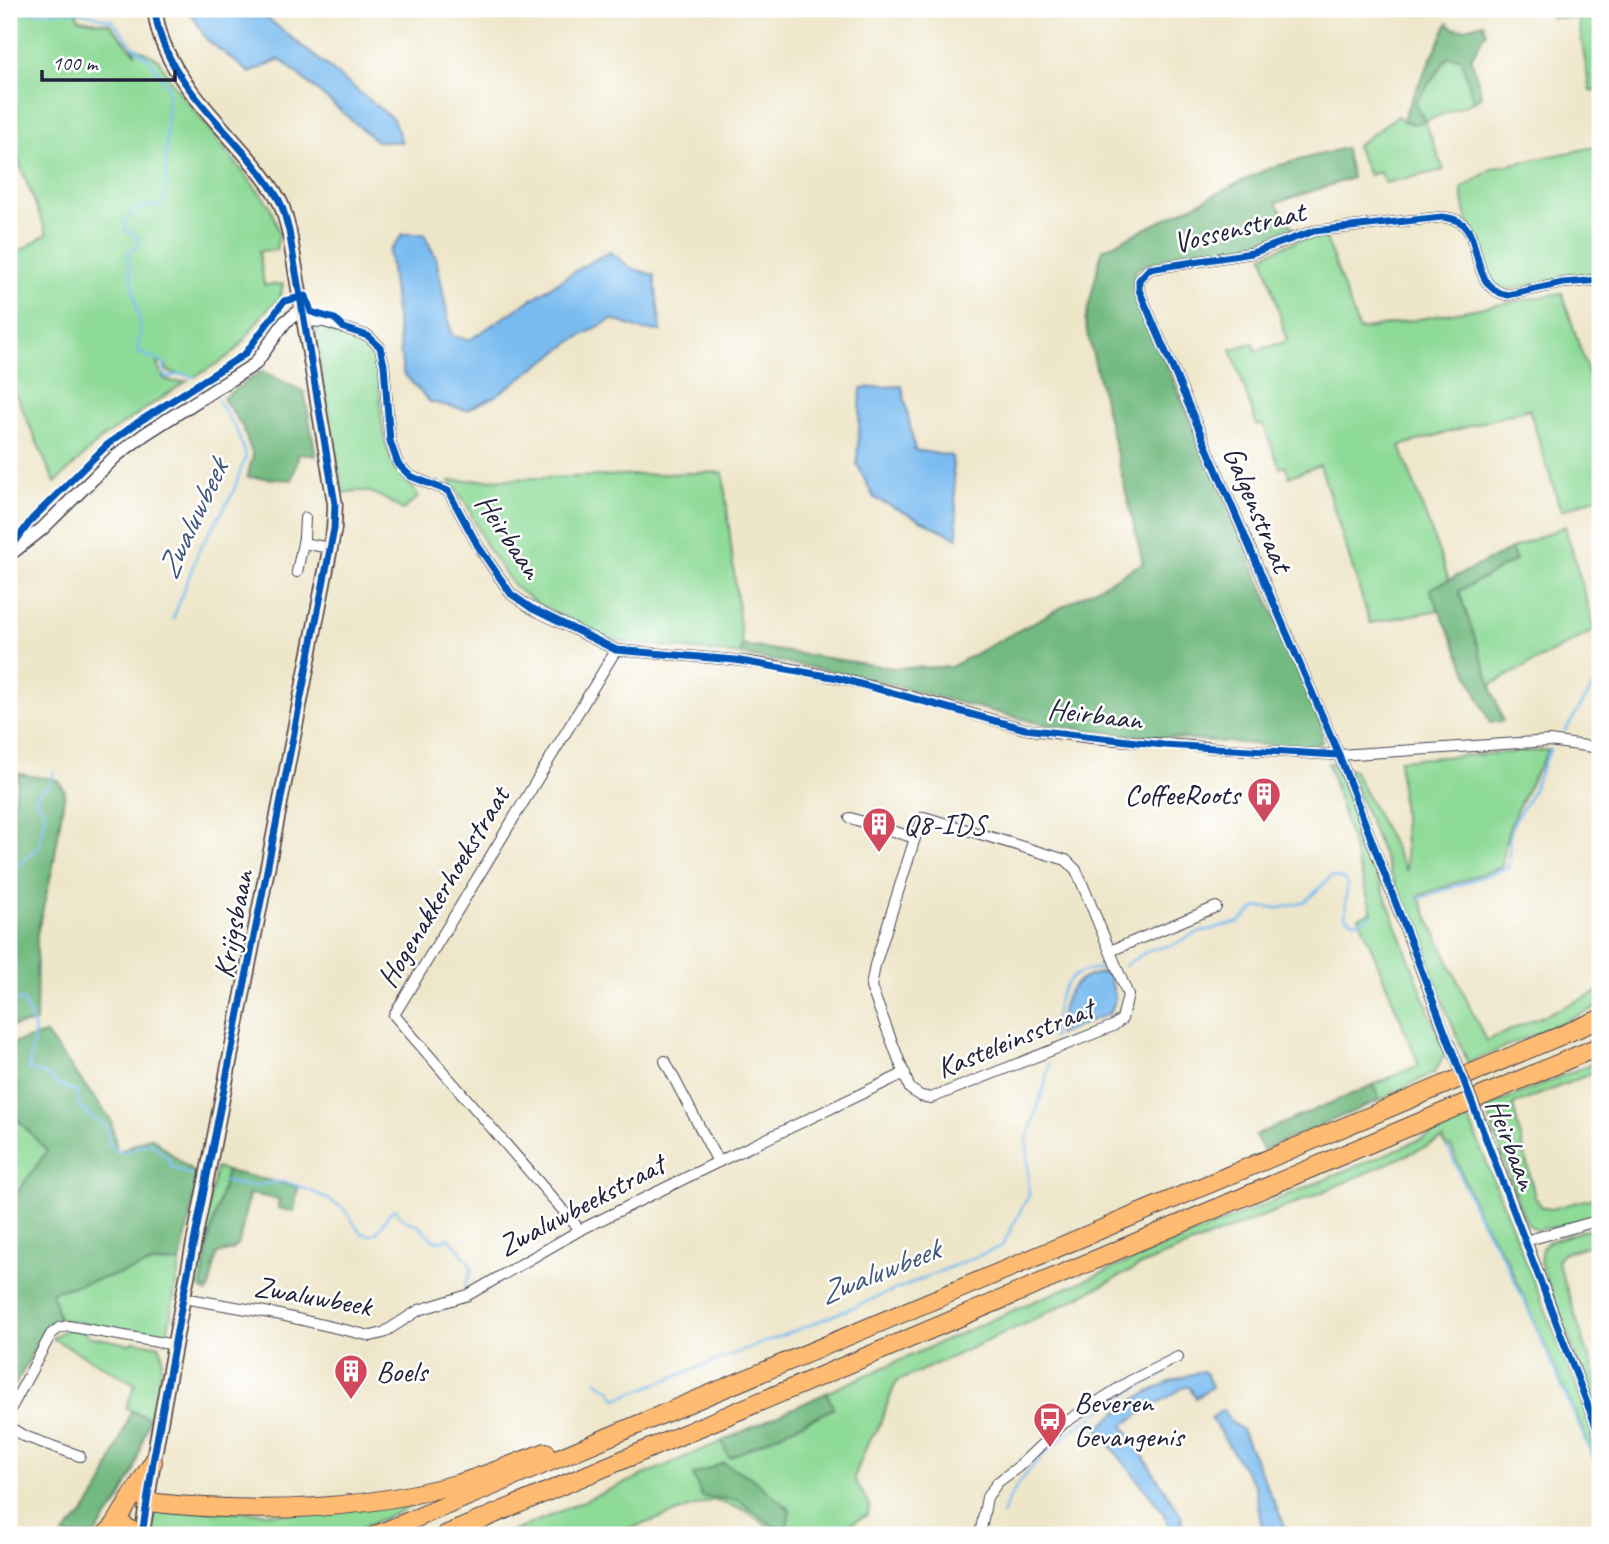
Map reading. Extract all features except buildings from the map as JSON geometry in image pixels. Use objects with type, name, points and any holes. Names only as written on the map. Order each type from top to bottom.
[{"type":"highway","points":[[376,1535],[1600,1019]]},
{"type":"highway","points":[[445,1535],[1600,1046]]},
{"type":"highway","points":[[147,1502],[295,1510],[341,1506],[428,1491],[463,1482],[573,1442],[604,1440]]},
{"type":"highway","points":[[110,1531],[153,1462]]},
{"type":"highway","points":[[460,1535],[500,1513]]},
{"type":"highway","points":[[110,1531],[125,1527],[141,1535]]},
{"type":"main road","name":"Krijgsbaan","points":[[141,1535],[183,1298],[334,529],[335,504],[289,231],[280,201],[181,77],[167,55],[156,26],[155,9]]},
{"type":"street","name":"Vossenstraat","points":[[1139,280],[1149,270],[1251,253],[1314,231],[1442,217],[1455,219],[1466,228],[1485,281],[1501,294],[1508,295],[1580,280],[1600,280]]},
{"type":"street","name":"Galgenstraat","points":[[1139,280],[1139,290],[1339,755]]},
{"type":"street","name":"Heirbaan","points":[[303,316],[368,336],[380,347],[390,441],[398,464],[410,476],[448,491],[478,546],[511,594],[531,608],[616,650],[735,660],[838,678],[1025,729],[1163,745],[1339,755],[1600,1437]]},
{"type":"street","points":[[9,555],[42,529],[117,455],[255,364],[285,322],[303,316]]},
{"type":"street","points":[[297,572],[305,518]]},
{"type":"street","points":[[303,543],[330,548]]},
{"type":"street","name":"Hogenakkerhoekstraat","points":[[580,1230],[394,1015],[616,650]]},
{"type":"street","points":[[1339,755],[1549,741],[1600,748]]},
{"type":"street","name":"Kasteleinsstraat","points":[[924,817],[1066,860],[1076,870],[1110,951],[1128,995],[1122,1019],[1113,1026],[931,1098],[921,1096],[910,1089],[871,987],[875,965],[924,817]]},
{"type":"street","points":[[850,818],[915,838]]},
{"type":"street","points":[[1110,951],[1216,907]]},
{"type":"street","points":[[665,1061],[718,1161]]},
{"type":"street","name":"Zwaluwbeekstraat","points":[[468,1294],[580,1230],[718,1161],[905,1073]]},
{"type":"street","points":[[1525,1241],[1600,1220]]},
{"type":"street","name":"Zwaluwbeek","points":[[183,1298],[276,1314],[371,1336],[383,1333],[419,1310],[468,1294]]},
{"type":"street","points":[[9,1412],[48,1339],[59,1328],[68,1326],[175,1345]]},
{"type":"street","points":[[980,1535],[987,1497],[998,1482],[1065,1423],[1130,1381],[1178,1357]]},
{"type":"street","points":[[9,1427],[24,1436],[80,1456]]},
{"type":"green space","points":[[1551,9],[1600,9],[1600,89],[1590,91],[1578,18],[1552,18]]},
{"type":"green space","points":[[76,11],[79,19],[110,24],[136,54],[133,46],[158,59],[173,84],[270,206],[279,233],[276,250],[259,251],[264,285],[283,284],[280,299],[263,314],[235,350],[218,363],[194,377],[169,372],[164,363],[157,364],[164,379],[174,382],[187,381],[102,438],[55,483],[9,379],[9,258],[47,234],[9,137],[9,13]]},
{"type":"green space","points":[[1448,23],[1453,28],[1462,29],[1483,23],[1486,32],[1471,58],[1482,96],[1474,102],[1461,58],[1448,57],[1415,103],[1425,121],[1415,124],[1403,121],[1405,113]]},
{"type":"green space","points":[[1448,57],[1461,58],[1474,102],[1425,121],[1444,170],[1384,183],[1380,172],[1369,175],[1356,146],[1397,116],[1410,123],[1424,121],[1415,103]]},
{"type":"green space","points":[[1600,146],[1600,273],[1571,276],[1511,289],[1495,286],[1466,215],[1461,189],[1493,168]]},
{"type":"green space","points":[[1345,148],[1352,178],[1276,203],[1295,230],[1240,248],[1145,265],[1136,270],[1133,286],[1322,726],[1322,742],[1309,748],[1117,734],[1045,725],[854,675],[741,655],[742,645],[893,668],[951,667],[1143,563],[1085,322],[1102,250],[1269,168]]},
{"type":"green space","points":[[1324,233],[1359,330],[1562,293],[1600,408],[1600,496],[1561,511],[1529,409],[1400,446],[1449,580],[1430,590],[1439,610],[1370,623],[1320,465],[1289,477],[1286,466],[1280,468],[1263,424],[1257,425],[1231,349],[1253,343],[1256,351],[1287,341],[1263,255]]},
{"type":"green space","points":[[324,326],[358,338],[375,351],[385,441],[395,466],[418,497],[403,510],[381,496],[368,492],[343,493],[316,341],[315,329]]},
{"type":"green space","points":[[262,371],[304,392],[316,456],[299,453],[292,480],[247,477],[253,456],[242,426],[223,398]]},
{"type":"green space","points":[[723,472],[741,655],[624,642],[602,636],[539,605],[514,586],[486,546],[467,505],[450,481]]},
{"type":"green space","points":[[1565,526],[1595,630],[1490,685],[1459,591],[1516,560],[1511,549]]},
{"type":"green space","points":[[1511,549],[1516,560],[1459,591],[1503,721],[1490,723],[1430,589]]},
{"type":"green space","points":[[1549,750],[1512,821],[1503,851],[1502,867],[1418,896],[1486,1041],[1600,991],[1600,1006],[1468,1063],[1348,769],[1353,769],[1407,872],[1399,760]]},
{"type":"green space","points":[[1328,763],[1333,763],[1338,772],[1445,1053],[1435,1072],[1380,1100],[1373,1085],[1419,1065],[1359,917],[1372,912]]},
{"type":"green space","points":[[19,774],[58,780],[65,791],[53,867],[37,934],[36,1022],[9,1027],[9,828]]},
{"type":"green space","points":[[46,1034],[111,1120],[117,1152],[151,1137],[199,1177],[180,1262],[154,1263],[52,1292],[59,1319],[47,1327],[14,1387],[9,1384],[9,1204],[47,1151],[9,1110],[9,1044]]},
{"type":"green space","points":[[1600,1060],[1600,1070],[1513,1105],[1535,1197],[1542,1207],[1551,1209],[1600,1196],[1600,1215],[1536,1230],[1527,1223],[1522,1213],[1486,1108]]},
{"type":"green space","points":[[1373,1085],[1380,1100],[1263,1150],[1255,1135]]},
{"type":"green space","points":[[9,1110],[47,1151],[9,1204]]},
{"type":"green space","points":[[1469,1119],[1600,1446],[1600,1470],[1507,1260],[1478,1214],[1451,1147],[1447,1148],[1443,1139],[1318,1194],[1148,1262],[1029,1322],[896,1382],[877,1431],[869,1440],[854,1478],[870,1506],[867,1515],[829,1535],[780,1535],[745,1510],[713,1500],[611,1535],[505,1535],[722,1441],[729,1457],[833,1409],[826,1393],[1023,1306]]},
{"type":"green space","points":[[216,1168],[227,1171],[208,1243],[207,1293],[194,1283]]},
{"type":"green space","points":[[227,1171],[298,1187],[294,1212],[278,1208],[279,1199],[249,1194],[239,1244],[232,1250],[217,1254],[209,1289],[205,1289],[202,1285],[208,1243]]},
{"type":"green space","points":[[1600,1225],[1600,1242],[1563,1253],[1557,1260],[1600,1390],[1600,1419],[1540,1262],[1542,1248],[1548,1242]]},
{"type":"green space","points":[[180,1262],[167,1336],[59,1319],[52,1292],[154,1263]]},
{"type":"green space","points":[[68,1328],[85,1332],[88,1336],[129,1344],[135,1341],[160,1346],[161,1372],[149,1418],[126,1408],[135,1384],[52,1338]]},
{"type":"green space","points":[[826,1393],[834,1408],[729,1458],[722,1441]]},
{"type":"green space","points":[[131,1411],[149,1418],[134,1471],[118,1503],[94,1535],[63,1535],[84,1513],[102,1486]]},
{"type":"green space","points":[[723,1463],[749,1476],[790,1510],[786,1535],[738,1500],[702,1497],[693,1475]]},
{"type":"green space","points":[[450,1490],[345,1535],[153,1535],[154,1512],[161,1508],[294,1514]]},
{"type":"water","points":[[189,9],[256,9],[393,119],[402,142],[376,141],[280,59],[250,73],[206,39]]},
{"type":"water","points":[[403,234],[424,234],[436,258],[452,336],[469,340],[586,264],[610,252],[631,268],[654,275],[661,331],[642,330],[612,319],[574,340],[494,397],[466,410],[430,402],[403,373],[389,252]]},
{"type":"water","points":[[902,386],[915,450],[952,456],[958,538],[874,498],[857,464],[861,388]]},
{"type":"water","points":[[1108,972],[1115,998],[1110,1013],[1058,1035],[1065,1001],[1075,984],[1094,974]]},
{"type":"water","points":[[1202,1371],[1206,1373],[1212,1387],[1196,1398],[1186,1386],[1123,1425],[1181,1515],[1184,1535],[1169,1535],[1163,1512],[1098,1430],[1120,1410],[1146,1393]]},
{"type":"water","points":[[1223,1410],[1231,1422],[1242,1430],[1289,1535],[1263,1535],[1255,1486],[1211,1418]]},
{"type":"waterway","name":"Zwaluwbeek","points":[[9,13],[77,11],[113,21],[133,46],[149,59],[168,87],[165,200],[160,206],[148,206],[134,211],[124,225],[126,231],[136,235],[141,242],[129,251],[128,258],[141,331],[137,352],[164,363],[166,378],[180,374],[194,377]]},
{"type":"waterway","name":"Zwaluwbeek","points":[[173,619],[199,550],[232,495],[246,456],[236,429],[218,401]]},
{"type":"waterway","name":"Zwaluwbeek","points":[[1565,731],[1600,680]]},
{"type":"waterway","name":"Zwaluwbeek","points":[[1418,899],[1508,868],[1510,833],[1550,750]]},
{"type":"waterway","name":"Zwaluwbeek","points":[[9,873],[39,847],[45,812],[36,799],[49,785],[55,771]]},
{"type":"waterway","name":"Zwaluwbeek","points":[[1124,966],[1149,950],[1173,945],[1194,934],[1239,922],[1257,907],[1280,908],[1306,901],[1332,876],[1345,880],[1347,884],[1345,916],[1358,922],[1371,915]]},
{"type":"waterway","name":"Zwaluwbeek","points":[[1053,1039],[1059,1000],[1070,980],[1079,973],[1092,969],[1107,969]]},
{"type":"waterway","name":"Zwaluwbeek","points":[[9,1001],[23,1000],[35,1030],[29,1069],[46,1074],[55,1083],[77,1092],[79,1107],[108,1129],[108,1141],[115,1151],[125,1151],[151,1143],[167,1157],[172,1167],[191,1175]]},
{"type":"waterway","name":"Zwaluwbeek","points":[[597,1381],[611,1390],[616,1399],[807,1326],[1002,1246],[1029,1195],[1027,1139],[1044,1088],[1049,1063]]},
{"type":"waterway","points":[[1448,1148],[1477,1214],[1504,1259],[1527,1307],[1600,1474]]},
{"type":"waterway","name":"Zwaluwbeek","points":[[224,1182],[256,1186],[279,1182],[305,1189],[345,1210],[361,1232],[371,1235],[375,1234],[395,1209],[405,1220],[419,1226],[434,1240],[449,1238],[469,1262],[472,1271],[464,1287]]},
{"type":"waterway","points":[[1002,1515],[1013,1492],[1029,1470],[1049,1450],[1095,1414],[1166,1373]]},
{"type":"waterway","points":[[1092,1417],[1101,1427]]},
{"type":"cycle path","points":[[142,1535],[183,1298],[334,529],[335,504],[289,231],[282,207],[264,177],[187,86],[172,62],[161,36],[155,9]]},
{"type":"cycle path","points":[[1600,280],[1563,283],[1508,295],[1496,291],[1488,284],[1483,274],[1469,232],[1458,221],[1442,217],[1314,231],[1252,253],[1149,269],[1139,280],[1139,290],[1339,755],[1600,1437]]},
{"type":"cycle path","points":[[9,546],[32,519],[107,445],[245,354],[284,301],[306,296],[311,312],[335,319],[344,328],[368,336],[380,347],[390,441],[398,464],[410,476],[448,491],[478,546],[511,594],[531,608],[616,650],[735,660],[838,678],[1025,729],[1163,745],[1339,755]]},
{"type":"place","name":"CoffeeRoots","points":[[1264,824]]},
{"type":"place","name":"Q8-IDS","points":[[879,854]]},
{"type":"place","name":"Boels","points":[[351,1401]]},
{"type":"place","name":"Beveren Gevangenis","points":[[1050,1449]]}]
